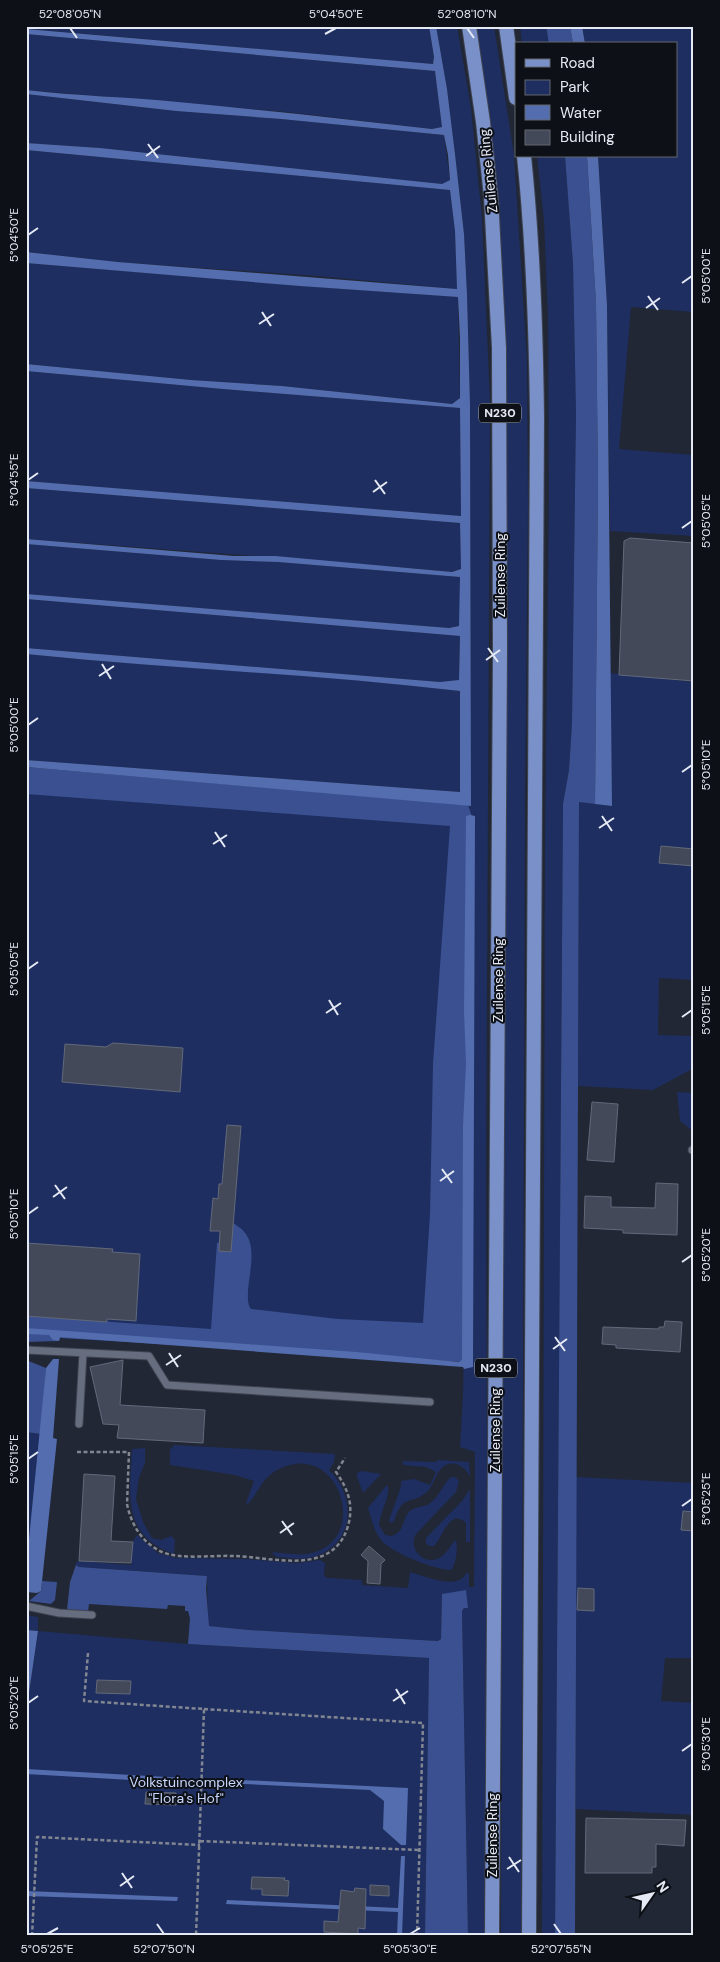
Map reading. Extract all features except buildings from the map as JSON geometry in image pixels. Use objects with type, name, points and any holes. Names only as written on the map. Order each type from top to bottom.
[{"type":"main road","name":"Zuilense Ring","points":[[469,26],[482,112],[491,197],[497,272],[500,358],[500,658],[492,1936]]},
{"type":"main road","points":[[506,26],[515,91]]},
{"type":"main road","name":"N230","points":[[524,158],[532,259],[537,408],[530,1936]]},
{"type":"lane","points":[[26,1350],[149,1356],[167,1385],[430,1402]]},
{"type":"lane","points":[[79,1424],[83,1353]]},
{"type":"lane","points":[[26,1606],[59,1613],[92,1615]]},
{"type":"path","points":[[77,1452],[129,1452],[128,1511],[140,1534],[161,1552],[172,1556],[246,1556],[301,1560],[321,1558],[334,1548],[346,1532],[351,1513],[350,1498],[346,1487],[336,1472],[345,1458]]},
{"type":"path","points":[[88,1653],[84,1701],[423,1723],[416,1936]]},
{"type":"path","points":[[196,1936],[204,1710]]},
{"type":"path","points":[[32,1936],[37,1837],[200,1845]]},
{"type":"path","points":[[200,1840],[419,1850]]},
{"type":"green space","points":[[26,26],[429,26],[434,57],[433,64],[419,63],[26,29]]},
{"type":"green space","points":[[436,26],[457,26],[471,108],[482,218],[490,402],[484,1936],[468,1936],[462,1611],[464,1608],[467,1608],[442,1594],[441,1639],[438,1641],[208,1626],[207,1576],[79,1567],[76,1565],[76,1562],[79,1561],[131,1565],[133,1541],[137,1535],[158,1553],[176,1558],[245,1559],[297,1563],[320,1560],[325,1563],[324,1576],[328,1578],[362,1580],[362,1585],[408,1588],[410,1572],[449,1582],[456,1581],[466,1573],[469,1573],[469,1587],[474,1587],[475,1452],[460,1447],[463,1396],[474,822],[468,805],[471,806],[470,404],[464,234],[447,89]]},
{"type":"green space","points":[[474,26],[494,26],[514,155],[527,361],[528,507],[525,803],[521,1936],[501,1936],[505,499]]},
{"type":"green space","points":[[520,26],[546,26],[549,42],[522,42]]},
{"type":"green space","points":[[582,26],[694,26],[694,312],[631,307],[619,449],[694,455],[694,536],[610,531],[607,305],[598,158],[678,158],[678,42],[585,42]]},
{"type":"green space","points":[[26,34],[435,71],[442,127],[432,129],[287,112],[26,90]]},
{"type":"green space","points":[[26,94],[176,111],[444,135],[450,180],[442,184],[100,148],[26,143]]},
{"type":"green space","points":[[26,150],[450,190],[455,231],[457,289],[317,276],[118,262],[26,252]]},
{"type":"green space","points":[[537,158],[565,158],[573,264],[576,413],[572,723],[569,770],[563,804],[555,1936],[542,1936],[545,839],[549,496],[548,317],[544,220]]},
{"type":"green space","points":[[26,263],[458,297],[460,398],[452,404],[282,386],[191,380],[26,364]]},
{"type":"green space","points":[[26,371],[460,408],[461,516],[26,481]]},
{"type":"green space","points":[[26,488],[460,523],[461,569],[452,572],[26,539]]},
{"type":"green space","points":[[26,544],[460,577],[460,626],[449,628],[26,594]]},
{"type":"green space","points":[[26,599],[460,636],[459,681],[440,682],[26,648]]},
{"type":"green space","points":[[26,654],[352,680],[460,691],[460,792],[26,760]]},
{"type":"green space","points":[[610,673],[694,682],[694,980],[659,978],[658,1035],[694,1036],[694,1068],[653,1090],[578,1086],[579,802],[612,806]]},
{"type":"green space","points":[[26,788],[455,817],[432,1348],[26,1316]]},
{"type":"green space","points":[[677,1092],[694,1093],[694,1132],[680,1121]]},
{"type":"green space","points":[[26,1432],[41,1434],[26,1569]]},
{"type":"green space","points":[[174,1445],[335,1454],[334,1462],[329,1470],[338,1480],[344,1491],[348,1516],[340,1539],[331,1548],[309,1558],[276,1557],[272,1552],[307,1554],[327,1546],[339,1532],[343,1514],[340,1496],[332,1479],[318,1467],[299,1463],[277,1470],[264,1481],[248,1504],[246,1503],[254,1481],[235,1475],[170,1465],[170,1450]]},
{"type":"green space","points":[[145,1448],[145,1463],[139,1477],[136,1499],[143,1522],[152,1538],[161,1540],[171,1536],[175,1540],[174,1554],[157,1546],[145,1536],[137,1525],[132,1512],[130,1482],[132,1449]]},
{"type":"green space","points":[[437,1460],[469,1462],[470,1477],[464,1469],[456,1464],[445,1466],[441,1469],[427,1492],[404,1503],[397,1512],[394,1521],[390,1523],[389,1520],[401,1487],[401,1481],[414,1479],[430,1485],[436,1472],[426,1467],[403,1465],[403,1461],[437,1462]]},
{"type":"green space","points":[[362,1471],[381,1474],[363,1493],[357,1476],[357,1473]]},
{"type":"green space","points":[[451,1477],[455,1477],[459,1481],[456,1492],[416,1534],[414,1545],[419,1555],[423,1558],[434,1560],[444,1554],[456,1540],[456,1556],[451,1570],[416,1561],[384,1543],[374,1527],[368,1508],[386,1486],[388,1486],[388,1495],[379,1525],[385,1535],[391,1536],[401,1530],[410,1511],[433,1501]]},
{"type":"green space","points":[[576,1477],[694,1483],[694,1658],[665,1658],[661,1701],[694,1703],[694,1815],[576,1809]]},
{"type":"green space","points":[[470,1489],[470,1542],[466,1542],[466,1523],[456,1519],[447,1525],[434,1546],[426,1544],[426,1538],[462,1501]]},
{"type":"green space","points":[[26,1615],[38,1617],[38,1631],[26,1630]]},
{"type":"green space","name":"Volkstuincomplex \"Flora's Hof\"","points":[[38,1631],[188,1644],[429,1658],[425,1936],[26,1936],[26,1713]]},
{"type":"shaded area","points":[[546,26],[570,26],[573,42],[549,42]]},
{"type":"shaded area","points":[[565,158],[587,158],[596,303],[598,480],[595,804],[579,802],[575,1936],[555,1936],[563,804],[569,770],[572,723],[576,413],[573,264]]},
{"type":"shaded area","points":[[26,767],[468,805],[474,822],[463,1362],[60,1338],[59,1341],[26,1342],[26,1316],[211,1329],[217,1243],[220,1242],[225,1220],[236,1225],[249,1240],[252,1258],[248,1298],[251,1309],[338,1319],[423,1323],[430,1214],[433,1064],[450,826],[26,794]]},
{"type":"shaded area","points":[[26,1360],[46,1368],[41,1434],[26,1432]]},
{"type":"shaded area","points":[[76,1565],[79,1567],[207,1576],[206,1589],[209,1626],[249,1630],[438,1641],[441,1639],[442,1594],[466,1590],[468,1608],[464,1608],[462,1611],[468,1936],[425,1936],[429,1658],[188,1644],[190,1618],[188,1611],[185,1611],[185,1606],[168,1605],[167,1609],[89,1604],[88,1612],[67,1610],[70,1582]]},
{"type":"shaded area","points":[[42,1581],[57,1582],[55,1600],[51,1604],[29,1601],[41,1591]]},
{"type":"water","points":[[429,26],[436,26],[447,89],[464,234],[470,404],[471,806],[26,767],[26,760],[460,792],[460,691],[352,680],[26,654],[26,648],[440,682],[459,680],[460,636],[26,599],[26,594],[449,628],[459,626],[460,577],[26,544],[26,539],[234,556],[275,556],[452,572],[461,569],[460,523],[26,488],[26,481],[461,516],[460,408],[26,371],[26,364],[191,380],[282,386],[452,404],[460,398],[458,297],[26,263],[26,252],[118,262],[457,289],[455,231],[450,190],[26,150],[26,143],[100,148],[442,184],[450,180],[444,135],[176,111],[26,94],[26,90],[159,100],[432,129],[442,127],[435,71],[26,34],[26,29],[433,64],[434,57]]},
{"type":"water","points":[[570,26],[582,26],[585,42],[573,42]]},
{"type":"water","points":[[587,158],[598,158],[607,305],[612,806],[595,804],[598,480],[596,303]]},
{"type":"water","points":[[466,816],[475,816],[473,1367],[464,1369],[463,1367],[60,1337],[59,1341],[53,1340],[49,1335],[26,1334],[26,1328],[356,1352],[459,1362],[462,1360],[463,1126],[466,1064],[464,1011]]},
{"type":"water","points":[[53,1359],[59,1359],[53,1438],[57,1439],[41,1591],[37,1593],[26,1592],[26,1569],[46,1368]]},
{"type":"water","points":[[26,1630],[38,1631],[26,1713]]},
{"type":"water","points":[[26,1769],[184,1778],[184,1783],[26,1774]]},
{"type":"water","points":[[222,1779],[408,1788],[406,1845],[401,1845],[383,1829],[384,1801],[370,1790],[222,1783]]},
{"type":"water","points":[[401,1856],[405,1856],[402,1936],[397,1936],[398,1912],[226,1904],[227,1900],[398,1908]]},
{"type":"water","points":[[26,1891],[178,1897],[177,1901],[26,1896]]}]
